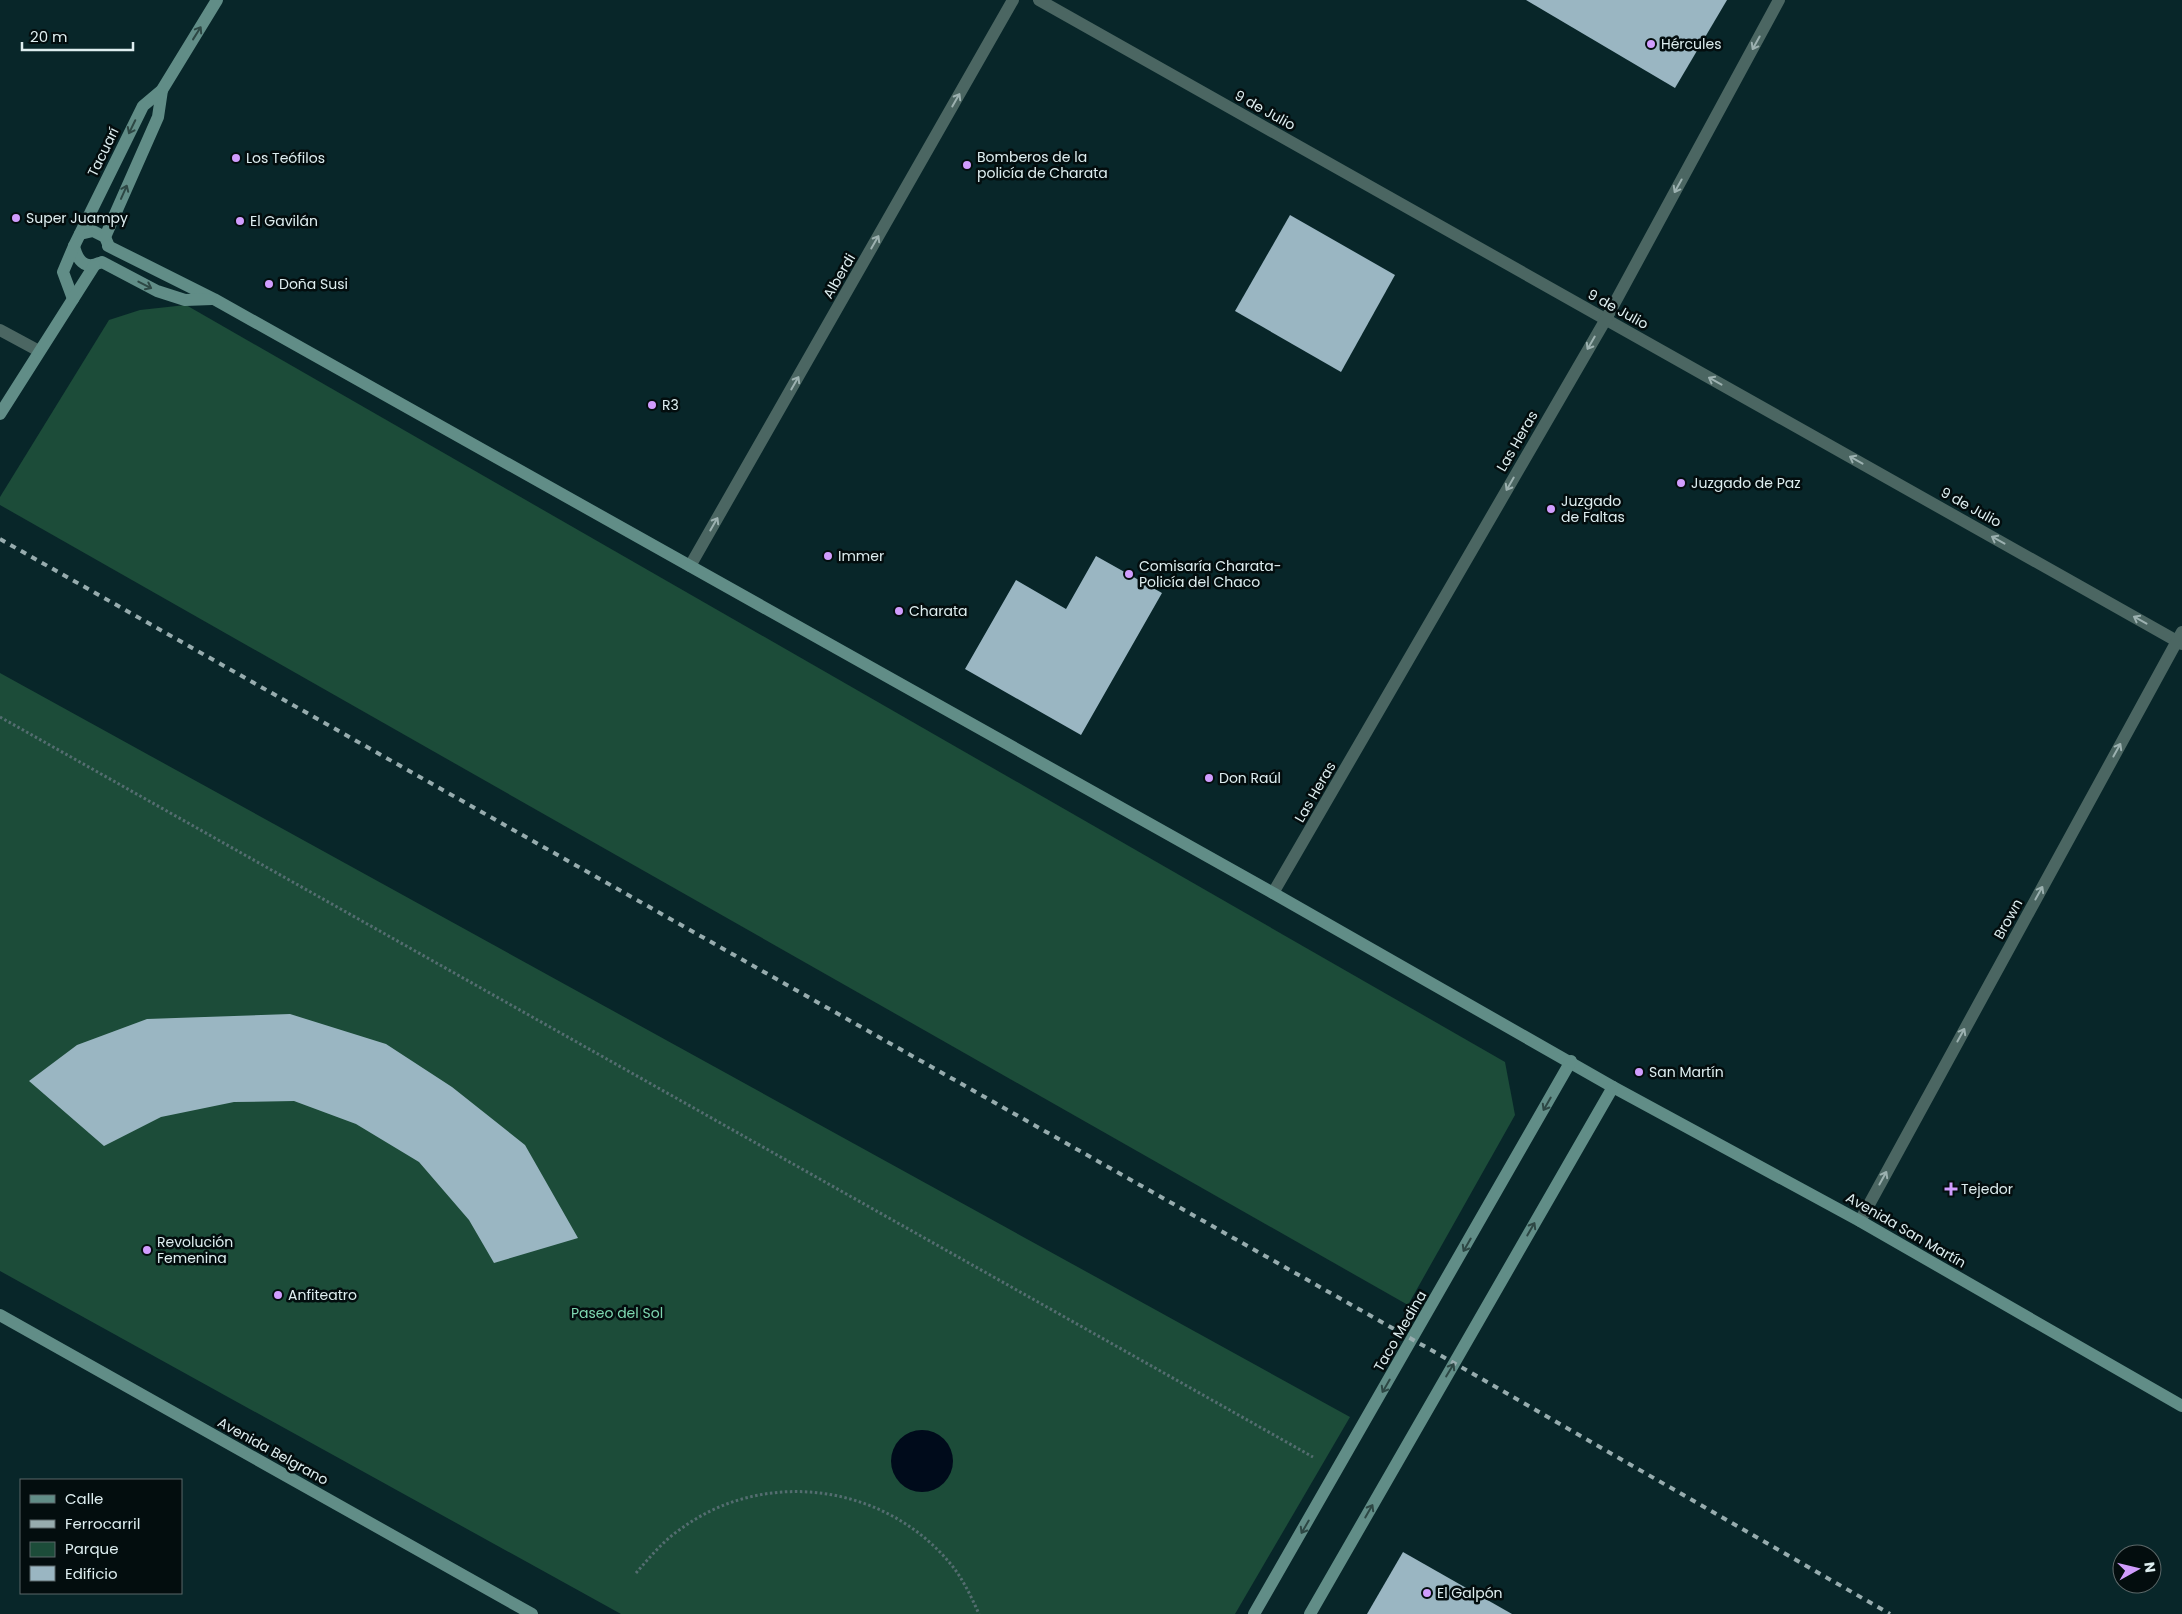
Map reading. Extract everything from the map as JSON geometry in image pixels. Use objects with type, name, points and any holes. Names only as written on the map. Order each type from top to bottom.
[{"type":"main road","name":"Tacuarí","points":[[80,234],[143,106],[162,90],[217,0]]},
{"type":"main road","name":"Tacuarí","points":[[106,241],[158,117],[162,90]]},
{"type":"main road","points":[[0,414],[73,299],[98,264],[107,255],[106,241],[93,231],[80,234],[63,272],[73,299]]},
{"type":"main road","name":"Avenida San Martín","points":[[106,241],[214,299],[1274,893],[1613,1086],[1860,1221],[2182,1406]]},
{"type":"main road","points":[[74,246],[77,259],[85,264],[98,264],[158,291],[185,300],[214,299]]},
{"type":"main road","name":"Taco Medina","points":[[1254,1614],[1571,1061]]},
{"type":"main road","points":[[1310,1614],[1613,1086]]},
{"type":"main road","name":"Avenida Belgrano","points":[[0,1315],[525,1612]]},
{"type":"street","name":"Alberdi","points":[[690,566],[1013,0]]},
{"type":"street","name":"9 de Julio","points":[[1039,0],[2180,639]]},
{"type":"street","name":"Las Heras","points":[[1274,893],[1606,319],[1779,0]]},
{"type":"street","points":[[0,330],[39,351]]},
{"type":"street","name":"Brown","points":[[1860,1221],[2180,639]]},
{"type":"path","points":[[0,717],[1313,1457]]},
{"type":"path","points":[[636,1573],[657,1548],[682,1528],[709,1511],[739,1499],[770,1492],[802,1490],[834,1494],[865,1502],[924,1536],[949,1562],[969,1592],[979,1614]]},
{"type":"green space","points":[[186,305],[1505,1062],[1515,1115],[1408,1305],[0,505],[0,497],[109,320],[140,310]]},
{"type":"green space","name":"Paseo del Sol","points":[[0,673],[1350,1417],[1235,1614],[621,1614],[0,1271]]},
{"type":"water","points":[[916,1430],[928,1430],[944,1439],[951,1449],[953,1461],[951,1473],[944,1483],[928,1492],[916,1492],[905,1487],[896,1478],[891,1467],[891,1455],[896,1444],[905,1435]]},
{"type":"building","name":"Hércules","points":[[1526,0],[1727,0],[1675,88]]},
{"type":"building","points":[[1290,215],[1395,275],[1341,372],[1235,311]]},
{"type":"building","points":[[1096,556],[1162,593],[1081,735],[965,669],[1016,580],[1066,609]]},
{"type":"building","points":[[290,1014],[386,1044],[452,1087],[525,1145],[578,1238],[494,1263],[469,1220],[419,1162],[356,1124],[294,1101],[234,1102],[161,1117],[104,1146],[29,1081],[77,1045],[147,1019]]},
{"type":"building","name":"El Galpón","points":[[1403,1552],[1512,1614],[1367,1614]]},
{"type":"railway","points":[[0,539],[1454,1363],[1890,1614]]},
{"type":"place","name":"Hércules","points":[[1651,44]]},
{"type":"place","name":"Los Teófilos","points":[[236,158]]},
{"type":"place","name":"Bomberos de la policía de Charata","points":[[967,165]]},
{"type":"place","name":"Super Juampy","points":[[16,218]]},
{"type":"place","name":"El Gavilán","points":[[240,221]]},
{"type":"place","name":"Doña Susi","points":[[269,284]]},
{"type":"place","name":"R3","points":[[652,405]]},
{"type":"place","name":"Juzgado de Paz","points":[[1681,483]]},
{"type":"place","name":"Juzgado de Faltas","points":[[1551,509]]},
{"type":"place","name":"Immer","points":[[828,556]]},
{"type":"place","name":"Comisaría Charata- Policía del Chaco","points":[[1129,574]]},
{"type":"place","name":"Charata","points":[[899,611]]},
{"type":"place","name":"Don Raúl","points":[[1209,778]]},
{"type":"place","name":"San Martín","points":[[1639,1072]]},
{"type":"place","name":"Tejedor","points":[[1951,1189]]},
{"type":"place","name":"Revolución Femenina","points":[[147,1250]]},
{"type":"place","name":"Anfiteatro","points":[[278,1295]]},
{"type":"place","name":"El Galpón","points":[[1427,1593]]}]
